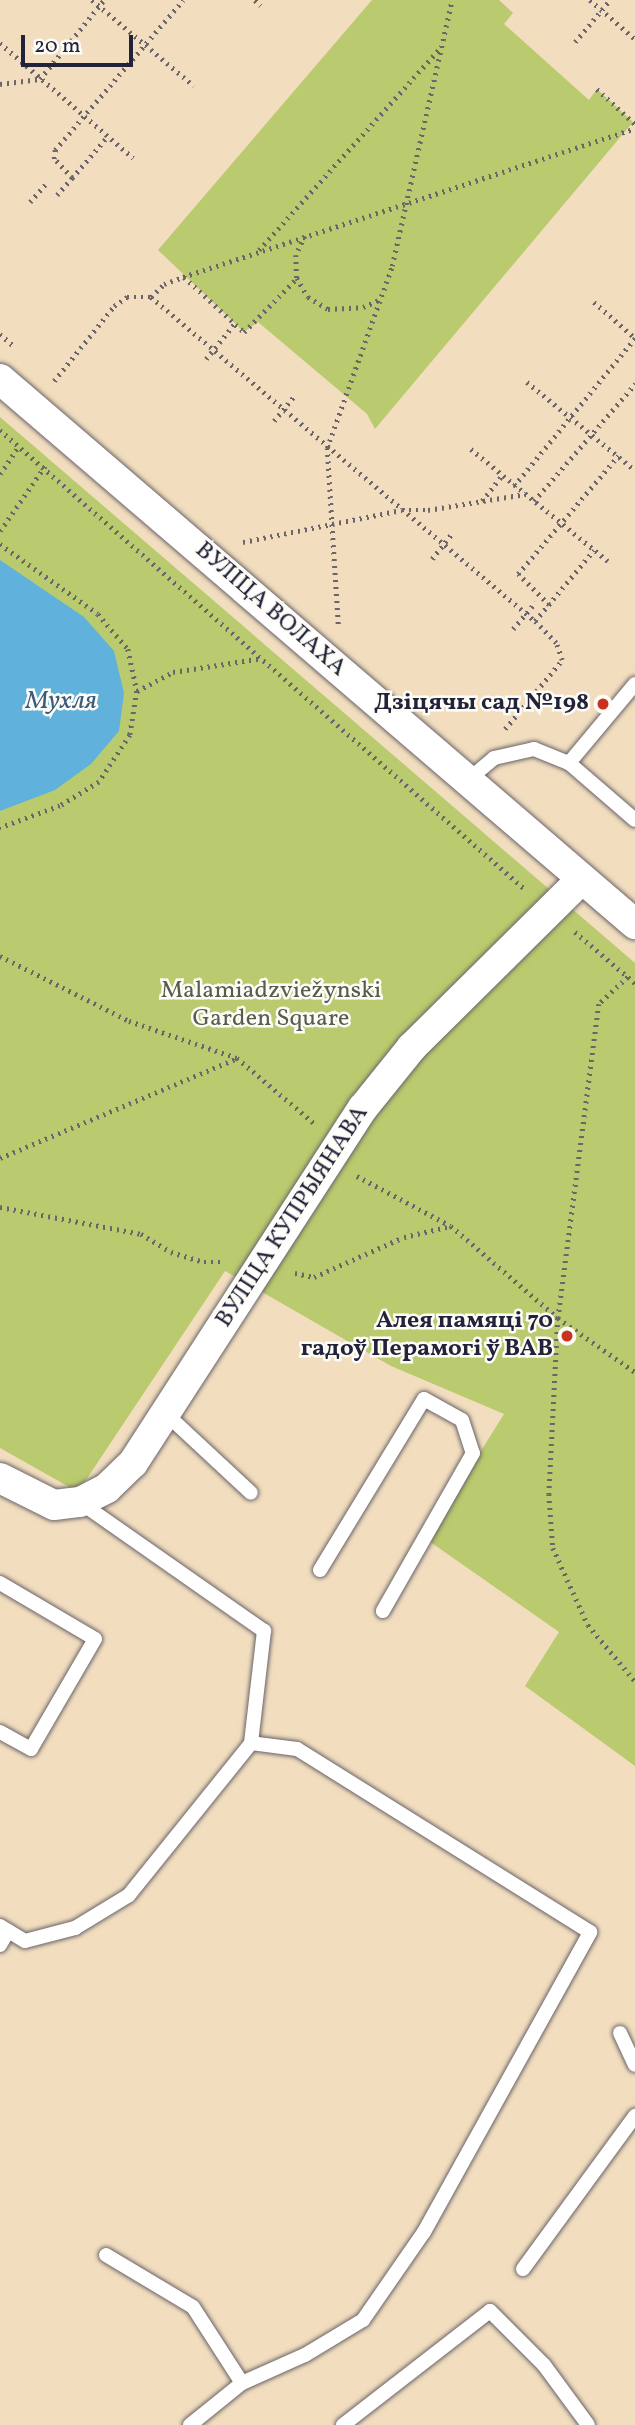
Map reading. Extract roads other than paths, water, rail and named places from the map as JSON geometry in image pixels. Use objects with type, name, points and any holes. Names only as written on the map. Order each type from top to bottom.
[{"type":"street","name":"ВУЛІЦА ВОЛАХА","points":[[0,379],[635,924]]},
{"type":"street","name":"ВУЛІЦА КУПРЫЯНАВА","points":[[80,1502],[107,1488],[133,1464],[332,1152],[412,1047],[582,878]]},
{"type":"street","points":[[0,1478],[54,1505],[80,1502]]},
{"type":"lane","points":[[569,763],[635,684]]},
{"type":"lane","points":[[468,780],[494,758],[534,749],[569,763],[635,820]]},
{"type":"lane","points":[[320,1570],[424,1399],[463,1420],[473,1452],[383,1611]]},
{"type":"lane","points":[[165,1413],[251,1493]]},
{"type":"lane","points":[[0,1945],[4,1928],[26,1941],[75,1928],[129,1895],[251,1743],[264,1631],[80,1502]]},
{"type":"lane","points":[[0,1583],[95,1639],[31,1749],[0,1732]]},
{"type":"lane","points":[[190,2425],[242,2383],[304,2356],[362,2320],[424,2232],[590,1932],[297,1749],[251,1743]]},
{"type":"lane","points":[[620,2033],[635,2065]]},
{"type":"lane","points":[[523,2269],[635,2116]]},
{"type":"lane","points":[[106,2255],[193,2307],[242,2383]]},
{"type":"lane","points":[[343,2425],[490,2311],[544,2365],[588,2425]]},
{"type":"water","name":"Мухля","points":[[0,560],[84,617],[114,651],[124,693],[119,731],[91,764],[55,790],[0,811]]},
{"type":"place","name":"Дзіцячы сад №198","points":[[603,704]]},
{"type":"place","name":"Алея памяці 70 гадоў Перамогі ў ВАВ","points":[[567,1336]]},
{"type":"park label","name":"Malamiadzviežynski Garden Square","points":[[271,1006]]}]
